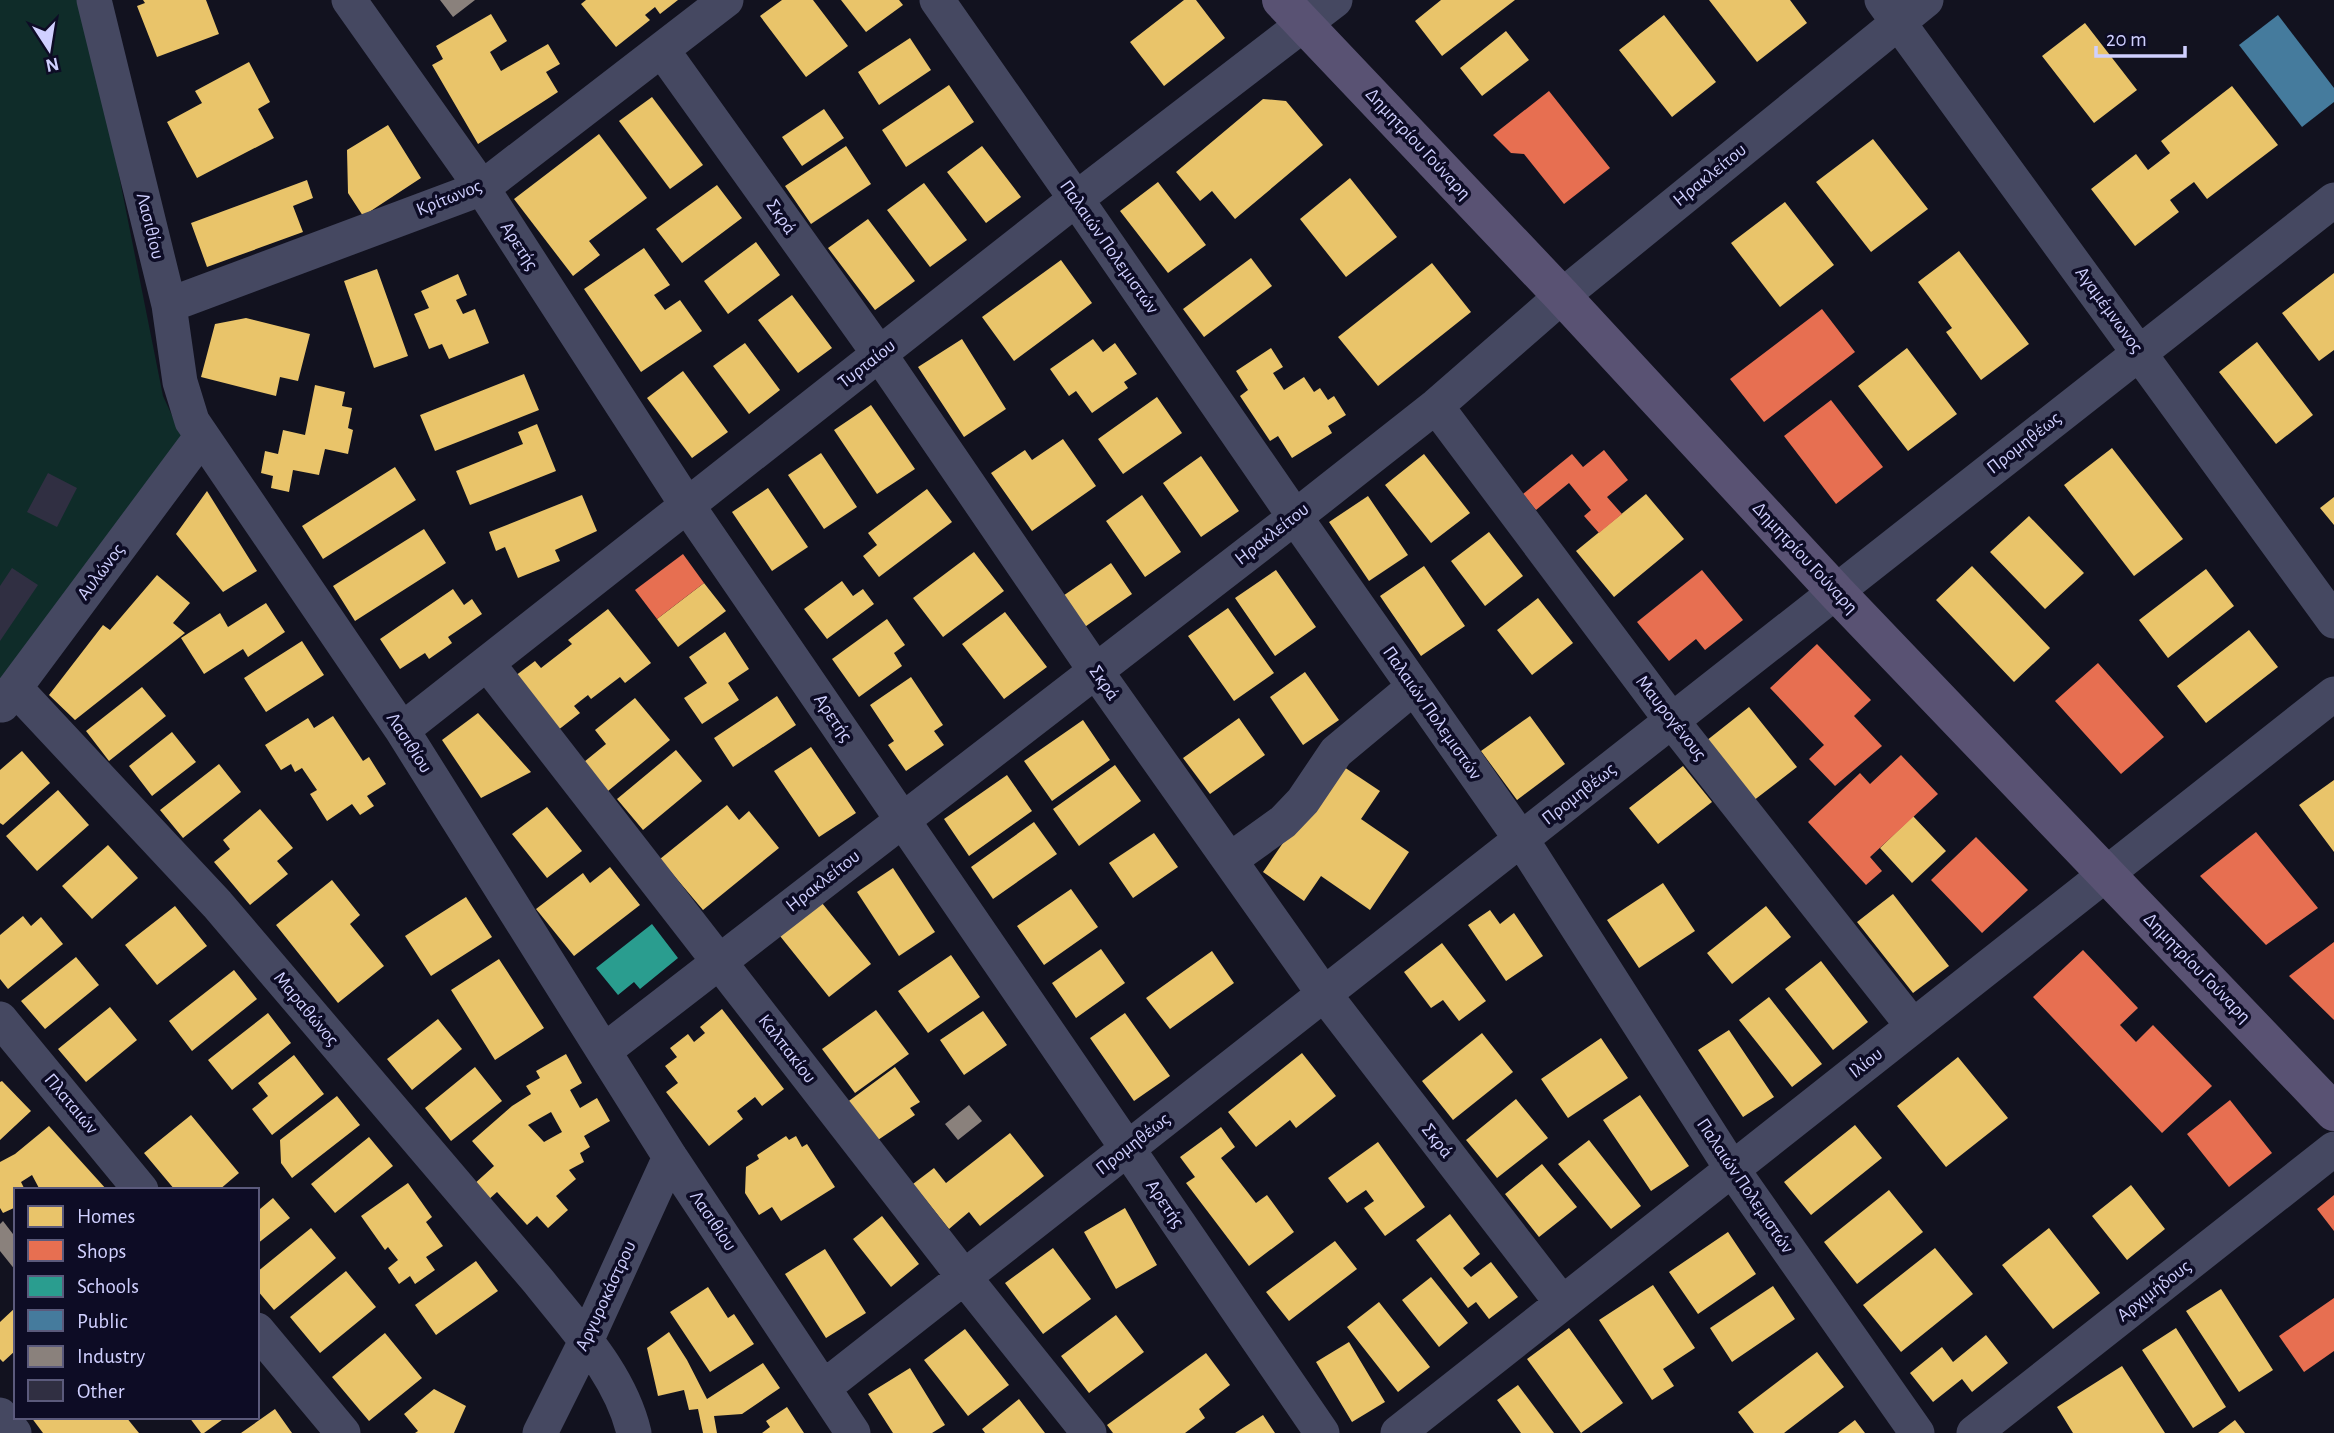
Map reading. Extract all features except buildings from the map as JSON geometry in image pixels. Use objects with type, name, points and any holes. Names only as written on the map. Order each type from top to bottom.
[{"type":"main road","name":"Δημητρίου Γούναρη","points":[[1292,12],[1562,296],[1836,592],[2334,1112]]},
{"type":"street","name":"Λασιθίου","points":[[94,0],[169,305],[180,382],[192,421],[402,730],[670,1157],[853,1433]]},
{"type":"street","name":"Αρετής","points":[[349,0],[482,188],[687,505],[1322,1433]]},
{"type":"street","name":"Κρίτωνος","points":[[169,305],[482,188],[726,0]]},
{"type":"street","name":"Παλαιών Πολεμιστών","points":[[937,0],[1521,839],[1732,1169],[1917,1433]]},
{"type":"street","name":"Τυρταίου","points":[[402,730],[1076,199],[1292,12],[1335,0]]},
{"type":"street","name":"Ηρακλείτου","points":[[604,1051],[1436,406],[1890,10],[1926,0]]},
{"type":"street","name":"Αγαμέμνωνος","points":[[1890,10],[2334,621]]},
{"type":"street","name":"Σκρά","points":[[662,50],[880,355],[1095,670],[1324,994],[1562,1303]]},
{"type":"street","name":"Προμηθέως","points":[[823,1388],[2334,200]]},
{"type":"street","name":"Μαυρογένους","points":[[1436,406],[1672,721],[1913,1026]]},
{"type":"street","name":"Αυλώνος","points":[[7,698],[202,436]]},
{"type":"street","name":"Καλπακίου","points":[[487,663],[964,1277],[1089,1433]]},
{"type":"street","points":[[1230,860],[1283,822],[1303,801],[1336,752],[1414,687]]},
{"type":"street","name":"Ιλίου","points":[[1398,1433],[2334,694]]},
{"type":"street","name":"Μαραθώνος","points":[[7,698],[217,904],[539,1282],[586,1341],[616,1382],[629,1410],[635,1433]]},
{"type":"street","name":"Πλαταιών","points":[[0,1019],[139,1188]]},
{"type":"street","name":"Αρχιμήδους","points":[[1974,1433],[2334,1149]]},
{"type":"street","name":"Αργυροκάστρου","points":[[540,1433],[586,1341],[670,1157]]},
{"type":"street","points":[[259,1332],[343,1433]]},
{"type":"street","points":[[0,1415],[14,1433]]},
{"type":"green space","points":[[0,0],[84,0],[163,396],[182,437],[0,682]]}]
